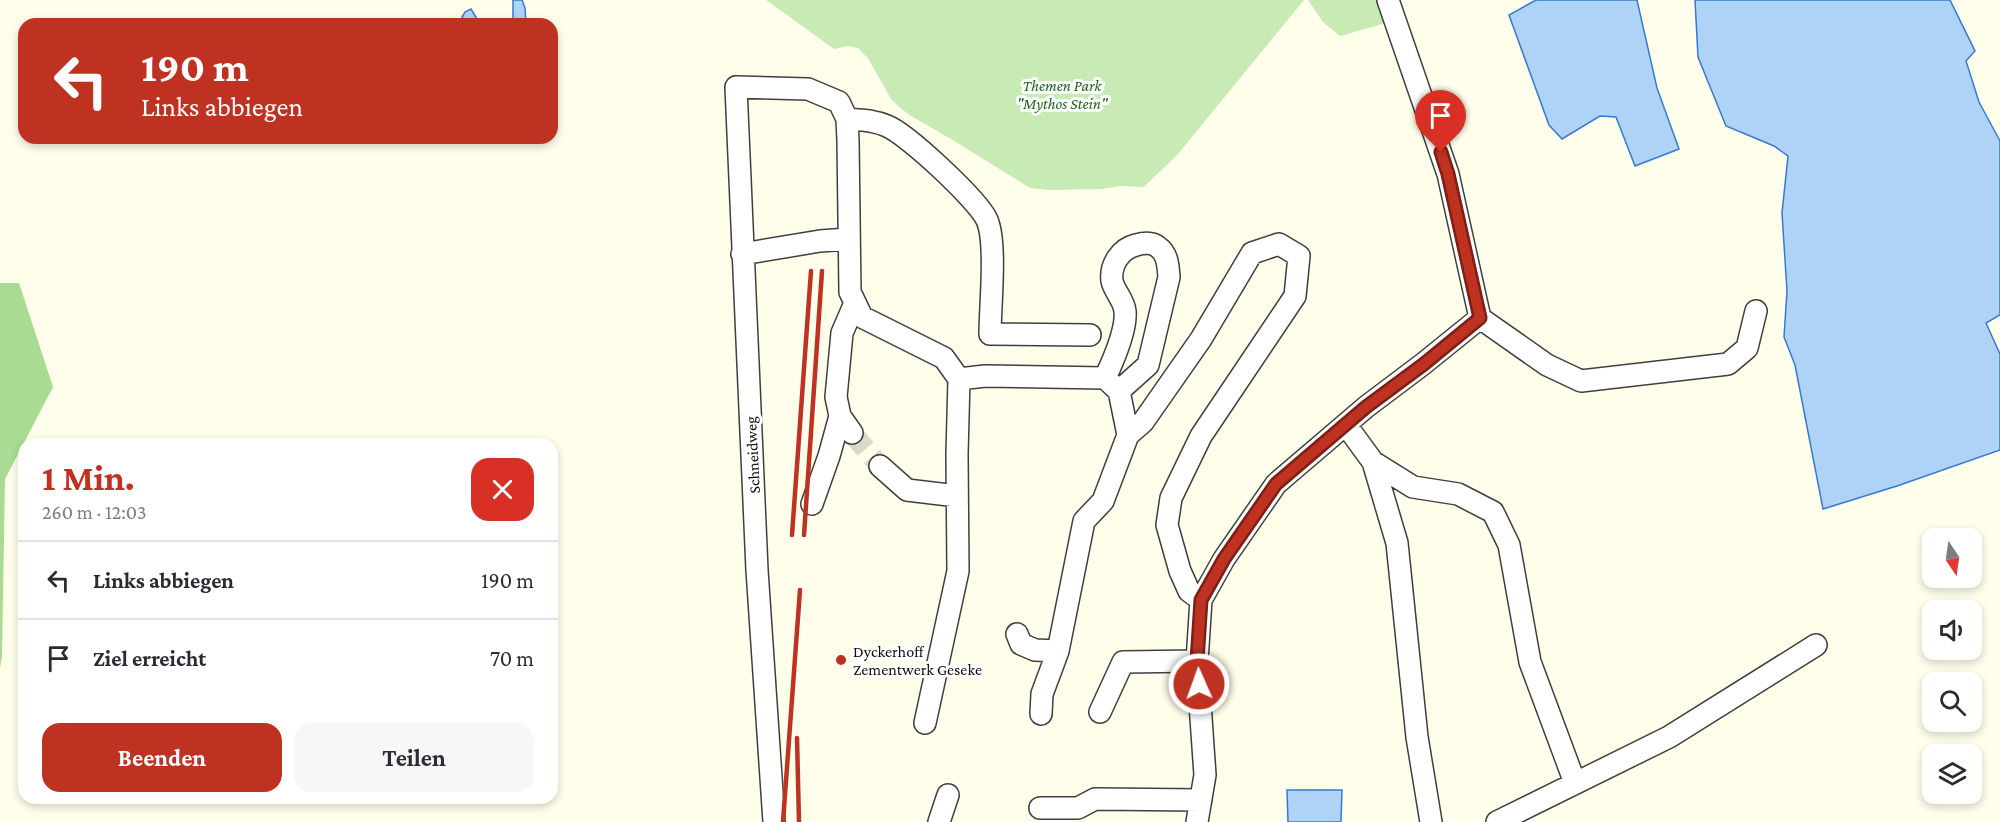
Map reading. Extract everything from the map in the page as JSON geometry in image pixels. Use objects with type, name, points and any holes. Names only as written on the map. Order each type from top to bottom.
[{"type":"lane","points":[[1388,0],[1448,174],[1480,318],[1547,365],[1581,381],[1728,364],[1747,348],[1756,312]]},
{"type":"lane","name":"Schneidweg","points":[[774,822],[757,570],[736,87],[808,89],[839,102],[847,119]]},
{"type":"lane","points":[[925,723],[958,571],[959,379],[945,358],[862,317],[850,292],[847,119],[871,120],[890,127],[905,137],[972,197],[987,220],[992,245],[990,334],[1090,335]]},
{"type":"lane","points":[[742,254],[798,244],[848,239]]},
{"type":"lane","points":[[959,379],[985,376],[1112,384],[1148,365],[1169,277],[1168,262],[1163,251],[1156,245],[1143,243],[1121,252],[1116,260],[1112,280],[1125,310],[1112,384],[1128,435]]},
{"type":"lane","points":[[1041,714],[1042,694],[1058,651],[1084,521],[1103,501],[1128,435],[1143,422],[1201,339],[1252,252],[1279,243],[1299,256],[1295,296],[1201,436],[1172,498],[1167,525],[1180,571],[1189,591],[1201,600]]},
{"type":"lane","points":[[852,434],[840,416],[836,397],[842,333],[855,303]]},
{"type":"lane","points":[[1197,822],[1205,775],[1197,661],[1201,600],[1224,559],[1276,484],[1346,424],[1480,318]]},
{"type":"lane","points":[[812,504],[840,416]]},
{"type":"lane","points":[[1346,424],[1373,462],[1397,543],[1417,737],[1431,822]]},
{"type":"lane","points":[[1373,462],[1413,487],[1458,494],[1493,512],[1509,545],[1530,662],[1575,783]]},
{"type":"lane","points":[[880,466],[907,490],[957,496]]},
{"type":"lane","points":[[1017,634],[1021,644],[1035,650],[1058,651]]},
{"type":"lane","points":[[1497,822],[1669,737],[1816,645]]},
{"type":"lane","points":[[1100,712],[1123,662],[1197,661]]},
{"type":"lane","points":[[939,822],[948,795]]},
{"type":"lane","points":[[1040,808],[1078,808],[1095,799],[1201,800]]},
{"type":"green space","name":"Themen Park \"Mythos Stein\"","points":[[766,0],[1304,0],[1178,154],[1144,187],[1049,190],[1030,188],[911,116],[891,99],[868,58],[858,48],[848,46],[834,49]]},
{"type":"green space","points":[[1308,0],[1383,0],[1390,22],[1340,36],[1323,22]]},
{"type":"green space","points":[[0,283],[19,283],[53,387],[26,438],[18,438],[18,454],[5,479],[0,668]]},
{"type":"water","points":[[513,0],[522,0],[526,18],[513,18]]},
{"type":"water","points":[[1536,0],[1637,0],[1657,88],[1679,149],[1635,166],[1616,117],[1600,116],[1562,139],[1549,125],[1509,15]]},
{"type":"water","points":[[1695,0],[1950,0],[1975,51],[1966,61],[1979,102],[2000,141],[2000,315],[1986,323],[2000,354],[2000,450],[1823,509],[1795,365],[1784,337],[1787,291],[1782,213],[1788,156],[1774,146],[1726,126],[1698,57]]},
{"type":"water","points":[[471,9],[476,18],[463,18],[465,12]]},
{"type":"water","points":[[1287,790],[1342,790],[1341,822],[1288,822]]},
{"type":"tunnel","points":[[852,433],[880,466]]},
{"type":"railway","points":[[792,535],[811,271]]},
{"type":"railway","points":[[804,535],[822,271]]},
{"type":"railway","points":[[783,822],[800,590]]},
{"type":"railway","points":[[797,738],[799,822]]},
{"type":"place","name":"Dyckerhoff Zementwerk Geseke","points":[[841,660]]},
{"type":"route","points":[[1199,684],[1197,661],[1201,600],[1224,559],[1276,484],[1366,407],[1480,318],[1441,152]]}]
